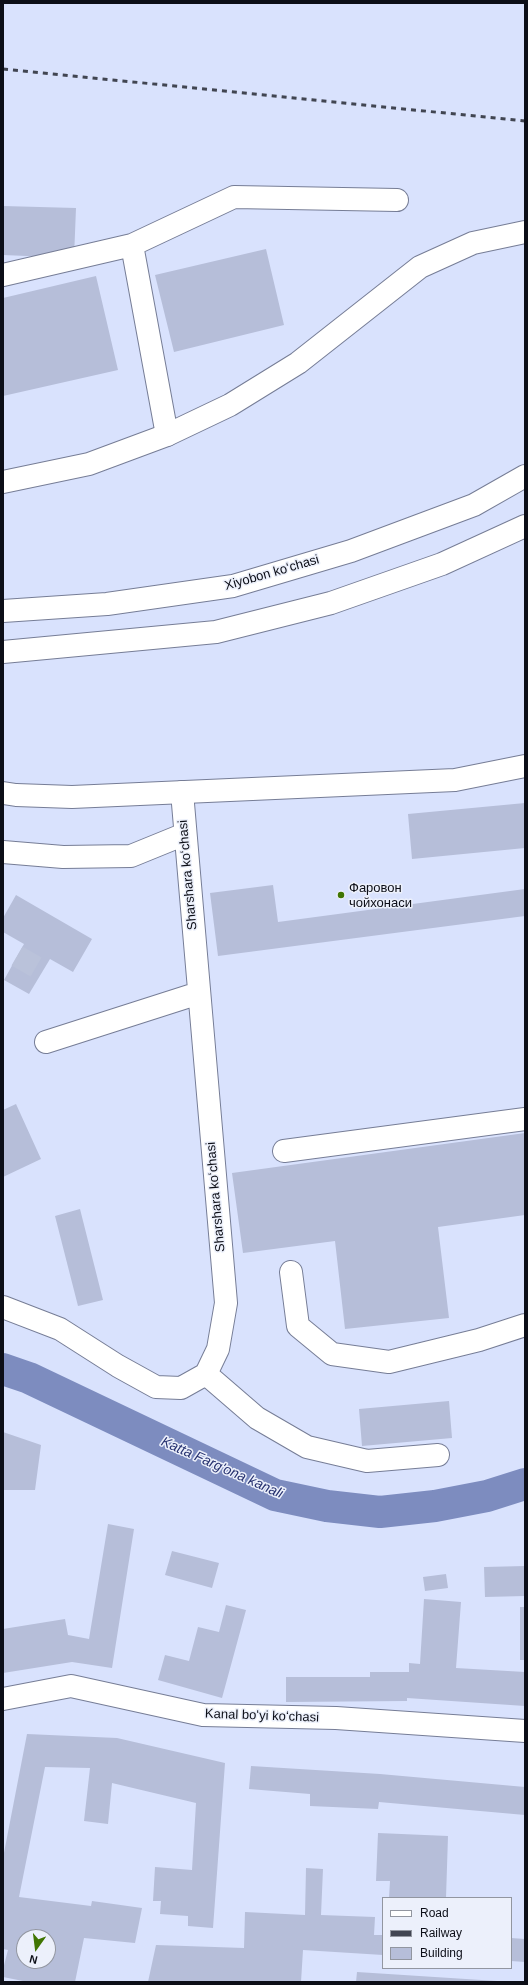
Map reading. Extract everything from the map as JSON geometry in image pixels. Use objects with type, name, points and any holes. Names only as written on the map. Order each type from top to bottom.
[{"type":"main road","points":[[3,274],[132,245],[234,197],[397,200]]},
{"type":"main road","points":[[3,482],[89,464],[167,435],[230,405],[298,363],[420,267],[473,243],[525,232]]},
{"type":"main road","points":[[132,245],[167,435]]},
{"type":"main road","name":"Xiyobon koʻchasi","points":[[3,611],[107,604],[233,586],[351,551],[474,505],[525,476]]},
{"type":"main road","points":[[3,652],[216,632],[331,603],[442,564],[525,526]]},
{"type":"main road","points":[[3,793],[16,795],[72,797],[455,780],[525,766]]},
{"type":"main road","name":"Sharshara koʻchasi","points":[[182,792],[198,993],[226,1303],[218,1349],[206,1374]]},
{"type":"main road","points":[[3,852],[63,857],[132,856],[185,834]]},
{"type":"main road","points":[[46,1042],[198,993]]},
{"type":"main road","points":[[284,1151],[525,1119]]},
{"type":"main road","points":[[292,1272],[298,1326],[332,1354],[389,1362],[479,1340],[525,1325]]},
{"type":"main road","points":[[3,1307],[60,1329],[118,1366],[156,1387],[181,1388],[206,1374],[257,1418],[307,1447],[367,1461],[438,1455]]},
{"type":"main road","name":"Kanal boʻyi koʻchasi","points":[[3,1699],[71,1686],[203,1715],[336,1718],[525,1731]]},
{"type":"building","points":[[3,206],[76,208],[74,258],[3,255]]},
{"type":"building","points":[[266,249],[284,325],[174,352],[155,275]]},
{"type":"building","points":[[96,276],[118,370],[3,396],[3,298]]},
{"type":"building","points":[[525,803],[525,848],[412,859],[408,814]]},
{"type":"building","points":[[273,885],[278,922],[525,889],[525,916],[218,956],[210,893]]},
{"type":"building","points":[[16,895],[92,939],[73,972],[50,959],[29,994],[4,980],[24,944],[3,932],[3,918]]},
{"type":"building","points":[[16,1104],[41,1159],[3,1177],[3,1110]]},
{"type":"building","points":[[525,1133],[525,1215],[438,1227],[449,1318],[345,1329],[335,1241],[243,1253],[232,1173]]},
{"type":"building","points":[[80,1209],[103,1300],[78,1306],[55,1216]]},
{"type":"building","points":[[449,1401],[452,1438],[362,1446],[359,1409]]},
{"type":"building","points":[[3,1432],[41,1445],[35,1490],[3,1490]]},
{"type":"building","points":[[108,1524],[134,1529],[112,1668],[72,1662],[3,1673],[3,1629],[65,1619],[68,1635],[89,1639]]},
{"type":"building","points":[[172,1551],[219,1563],[212,1588],[165,1575]]},
{"type":"building","points":[[525,1566],[525,1596],[485,1597],[484,1567]]},
{"type":"building","points":[[446,1574],[448,1588],[425,1591],[423,1577]]},
{"type":"building","points":[[424,1599],[461,1602],[456,1668],[525,1672],[525,1706],[407,1698],[407,1701],[286,1702],[286,1677],[370,1677],[370,1672],[409,1672],[409,1663],[420,1664]]},
{"type":"building","points":[[226,1605],[246,1610],[222,1698],[158,1680],[165,1655],[189,1661],[198,1627],[219,1632]]},
{"type":"building","points":[[520,1607],[525,1607],[525,1660],[520,1660]]},
{"type":"building","points":[[27,1734],[117,1738],[225,1763],[213,1928],[188,1926],[188,1916],[160,1914],[161,1901],[153,1901],[155,1867],[192,1870],[196,1803],[112,1783],[108,1824],[84,1821],[90,1768],[45,1767],[19,1897],[91,1906],[92,1901],[142,1908],[135,1943],[84,1938],[75,1982],[28,1982],[3,1977],[3,1969],[8,1950],[3,1949],[3,1858]]},
{"type":"building","points":[[251,1766],[380,1774],[525,1787],[525,1815],[379,1802],[378,1809],[310,1806],[310,1794],[249,1789]]},
{"type":"building","points":[[378,1833],[448,1836],[446,1897],[389,1897],[390,1881],[376,1881]]},
{"type":"building","points":[[306,1868],[323,1869],[321,1915],[375,1917],[374,1935],[382,1935],[382,1955],[303,1950],[301,1982],[148,1982],[156,1945],[244,1948],[245,1912],[305,1915]]},
{"type":"building","points":[[512,1938],[525,1939],[525,1962],[512,1961]]},
{"type":"building","points":[[357,1972],[497,1981],[356,1982]]},
{"type":"waterway","name":"Katta Farg'ona kanali","points":[[3,1369],[29,1378],[275,1495],[327,1506],[380,1512],[435,1506],[487,1496],[525,1484]]},
{"type":"tunnel","points":[[17,956],[43,971]]},
{"type":"railway","points":[[3,69],[525,121]]},
{"type":"place","name":"Фаровон чойхонаси","points":[[341,895]]}]
